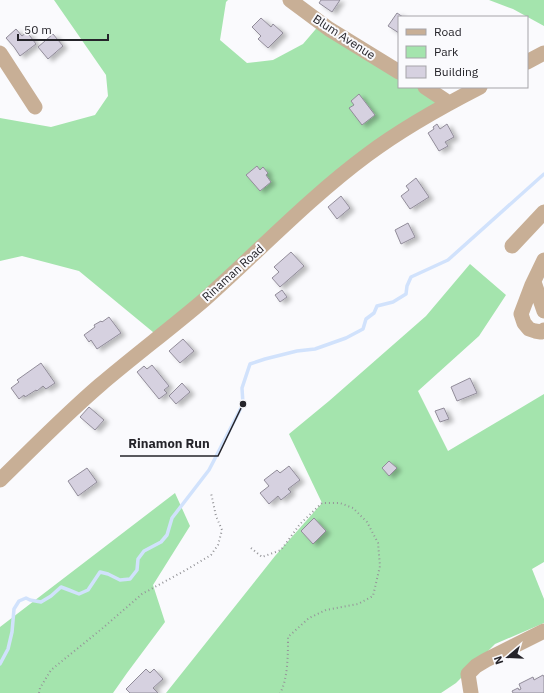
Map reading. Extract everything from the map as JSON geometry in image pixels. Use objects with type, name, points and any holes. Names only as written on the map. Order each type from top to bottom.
[{"type":"street","name":"Blum Avenue","points":[[290,0],[329,29],[398,71]]},
{"type":"street","points":[[0,53],[35,107]]},
{"type":"street","points":[[528,62],[544,54]]},
{"type":"street","points":[[426,88],[449,103]]},
{"type":"street","name":"Rinaman Road","points":[[0,480],[100,385],[204,300],[318,195],[367,155],[394,136],[428,114],[478,88]]},
{"type":"street","points":[[512,246],[544,212]]},
{"type":"street","points":[[544,260],[532,285],[521,314],[524,323],[529,329],[541,332],[544,330]]},
{"type":"street","points":[[534,282],[544,311]]},
{"type":"street","points":[[471,693],[468,674],[476,666],[544,631]]},
{"type":"path","points":[[39,693],[40,688],[51,670],[142,594],[211,555],[218,545],[222,530],[216,516],[211,493]]},
{"type":"path","points":[[251,548],[262,556],[282,550],[300,524],[322,503],[340,503],[353,508],[367,522],[378,543],[380,566],[373,596],[358,604],[326,610],[309,618],[288,637],[288,659],[283,688],[280,693]]},
{"type":"green space","points":[[54,0],[228,0],[226,2],[220,40],[247,63],[273,60],[303,44],[321,23],[398,71],[398,88],[426,88],[449,103],[394,136],[159,337],[79,271],[22,256],[0,261],[0,118],[51,127],[95,115],[108,96],[106,75]]},
{"type":"green space","points":[[489,0],[544,0],[544,26],[528,16]]},
{"type":"green space","points":[[470,264],[506,295],[479,336],[418,391],[448,451],[544,394],[544,562],[532,569],[544,599],[544,623],[495,644],[456,683],[441,693],[166,693],[275,556],[322,503],[289,434],[426,316]]},
{"type":"green space","points":[[175,493],[190,526],[153,585],[165,622],[113,693],[0,693],[0,627]]},
{"type":"building","points":[[321,0],[340,0],[332,12],[319,3]]},
{"type":"building","points":[[397,13],[402,16],[398,16],[398,32],[388,26]]},
{"type":"building","points":[[261,18],[271,27],[273,24],[283,33],[268,48],[258,39],[261,36],[252,27]]},
{"type":"building","points":[[16,29],[22,36],[27,32],[36,44],[20,56],[6,38]]},
{"type":"building","points":[[53,34],[63,46],[48,59],[38,47]]},
{"type":"building","points":[[359,94],[375,115],[362,125],[349,108],[354,105],[351,101]]},
{"type":"building","points":[[437,124],[440,129],[447,124],[454,137],[445,142],[448,146],[439,151],[428,133],[434,129],[433,127]]},
{"type":"building","points":[[257,166],[260,170],[263,167],[268,173],[266,175],[271,182],[260,191],[246,175]]},
{"type":"building","points":[[416,178],[429,197],[410,209],[401,196],[409,190],[406,186]]},
{"type":"building","points":[[341,196],[350,208],[337,219],[328,207]]},
{"type":"building","points":[[408,223],[415,237],[401,244],[395,230]]},
{"type":"building","points":[[291,252],[304,266],[280,287],[272,278],[279,272],[274,267]]},
{"type":"building","points":[[282,290],[287,297],[280,302],[275,295]]},
{"type":"building","points":[[109,317],[121,333],[97,349],[91,340],[89,342],[84,335],[95,327],[94,325]]},
{"type":"building","points":[[183,339],[194,351],[180,363],[169,351]]},
{"type":"building","points":[[41,363],[55,383],[46,389],[43,386],[37,391],[36,390],[25,397],[24,395],[19,399],[11,388],[19,382],[17,380]]},
{"type":"building","points":[[152,365],[169,386],[164,390],[167,393],[159,399],[137,372],[144,366],[147,369]]},
{"type":"building","points":[[470,378],[477,393],[457,401],[451,387]]},
{"type":"building","points":[[182,383],[190,392],[176,404],[169,396]]},
{"type":"building","points":[[89,407],[104,420],[95,430],[80,417]]},
{"type":"building","points":[[444,408],[449,419],[440,422],[435,411]]},
{"type":"building","points":[[389,461],[397,468],[389,476],[382,468]]},
{"type":"building","points":[[289,466],[300,480],[288,489],[291,492],[281,500],[278,496],[269,504],[260,493],[269,486],[264,480],[277,470],[280,473]]},
{"type":"building","points":[[87,468],[97,482],[78,496],[68,481]]},
{"type":"building","points":[[314,518],[326,531],[313,544],[301,531]]},
{"type":"building","points":[[146,669],[150,673],[154,669],[163,679],[153,688],[158,693],[130,693],[126,689]]},
{"type":"building","points":[[543,675],[544,693],[513,693],[512,691],[518,688],[519,690],[521,689],[519,684],[533,677],[534,680]]},
{"type":"waterway","points":[[0,664],[8,649],[12,632],[14,609],[19,601],[26,598],[41,602],[61,587],[79,594],[88,590],[100,572],[120,580],[130,579],[137,570],[138,559],[144,551],[161,542],[167,535],[172,518],[209,470],[243,404],[242,388],[250,364],[297,351],[315,349],[346,338],[363,329],[366,319],[374,313],[377,306],[393,302],[406,294],[407,286],[411,277],[448,260],[544,174]]},
{"type":"place","name":"Rinamon Run","points":[[243,404]]}]
